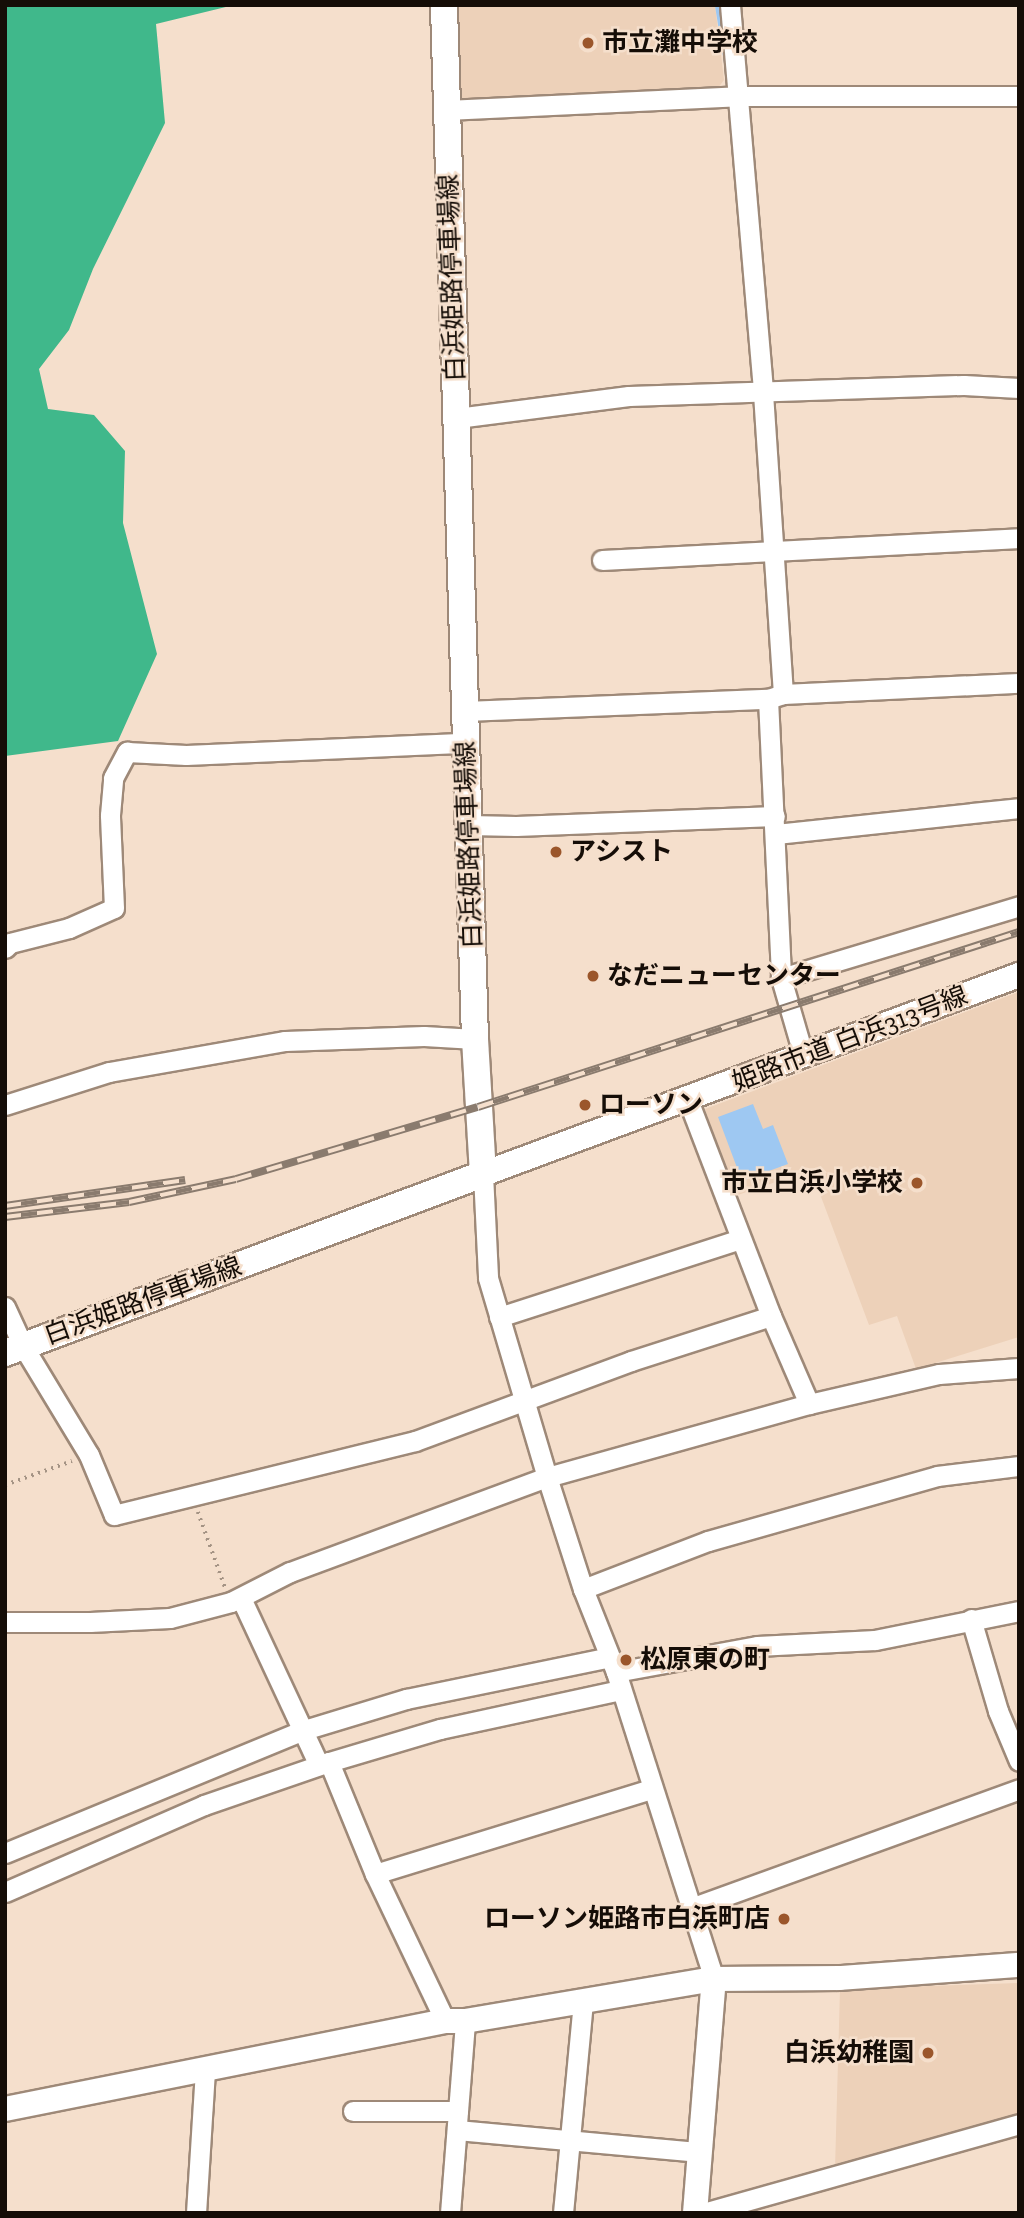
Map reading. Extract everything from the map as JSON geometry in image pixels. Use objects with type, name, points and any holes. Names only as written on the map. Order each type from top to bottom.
[{"type":"main road","name":"白浜姫路停車場線","points":[[14,1349],[483,1174],[475,1039],[465,743],[444,5]]},
{"type":"street","points":[[730,5],[731,96],[763,393],[774,550],[776,825],[781,978],[804,1057]]},
{"type":"street","points":[[446,110],[731,96],[1019,96]]},
{"type":"street","points":[[457,418],[629,396],[964,385],[1019,388]]},
{"type":"street","points":[[602,560],[1019,538]]},
{"type":"street","points":[[465,711],[1019,683]]},
{"type":"street","points":[[5,948],[10,943],[69,928],[114,908],[110,815],[113,778],[127,752],[186,755],[465,743]]},
{"type":"street","points":[[469,825],[776,825],[1019,808]]},
{"type":"street","points":[[781,978],[1019,906]]},
{"type":"street","name":"姫路市道 白浜313号線","points":[[483,1174],[1019,975]]},
{"type":"street","points":[[5,1105],[110,1072],[285,1041],[424,1036],[475,1039]]},
{"type":"street","points":[[688,1100],[740,1239],[809,1404]]},
{"type":"street","points":[[483,1174],[488,1278],[499,1317],[583,1589],[616,1673],[714,1979],[695,2213]]},
{"type":"street","points":[[499,1317],[740,1239]]},
{"type":"street","points":[[5,1307],[14,1349],[89,1455],[114,1515],[193,1498],[344,1456],[415,1441],[631,1361],[771,1316]]},
{"type":"street","points":[[5,1622],[170,1618],[236,1600],[290,1572],[547,1477],[809,1404],[939,1374],[1019,1368]]},
{"type":"street","points":[[583,1589],[708,1541],[936,1476],[1019,1466]]},
{"type":"street","points":[[236,1600],[324,1764],[375,1874],[455,2021],[457,2120],[450,2213]]},
{"type":"street","points":[[5,1853],[304,1730],[316,1729],[406,1699],[616,1673],[757,1646],[875,1640],[1019,1611]]},
{"type":"street","points":[[971,1619],[998,1711],[1019,1761]]},
{"type":"street","points":[[5,1892],[204,1805],[324,1764],[616,1673]]},
{"type":"street","points":[[375,1874],[652,1789]]},
{"type":"street","points":[[691,1908],[1019,1789]]},
{"type":"street","points":[[5,2109],[455,2021],[714,1979],[840,1978],[1019,1965]]},
{"type":"street","points":[[564,2213],[583,2000]]},
{"type":"street","points":[[196,2213],[205,2070]]},
{"type":"street","points":[[353,2112],[457,2120],[570,2138],[700,2152]]},
{"type":"street","points":[[703,2213],[1019,2124]]},
{"type":"path","points":[[5,1485],[89,1455]]},
{"type":"path","points":[[193,1498],[236,1600]]},
{"type":"shaded area","name":"市立灘中学校","points":[[455,5],[715,5],[724,80],[718,88],[462,104],[458,96]]},
{"type":"shaded area","name":"市立白浜小学校","points":[[1019,992],[1019,1337],[916,1369],[897,1316],[869,1325],[811,1170],[735,1196],[705,1109]]},
{"type":"shaded area","name":"白浜幼稚園","points":[[1019,1983],[1019,2117],[835,2169],[840,1989]]},
{"type":"green space","points":[[5,5],[234,5],[156,24],[165,123],[93,269],[69,330],[39,369],[48,409],[94,415],[125,451],[123,523],[157,654],[118,741],[5,756]]},
{"type":"water","points":[[753,1104],[763,1129],[773,1125],[788,1164],[742,1181],[718,1117]]},
{"type":"waterway","points":[[717,5],[726,62]]},
{"type":"railway","points":[[5,1217],[129,1202],[236,1179],[478,1107],[1019,932]]},
{"type":"railway","points":[[5,1206],[185,1180]]},
{"type":"place","name":"市立灘中学校","points":[[588,43]]},
{"type":"place","name":"アシスト","points":[[556,852]]},
{"type":"place","name":"なだニューセンター","points":[[593,976]]},
{"type":"place","name":"ローソン","points":[[585,1105]]},
{"type":"place","name":"市立白浜小学校","points":[[917,1183]]},
{"type":"place","name":"松原東の町","points":[[626,1660]]},
{"type":"place","name":"ローソン姫路市白浜町店","points":[[784,1919]]},
{"type":"place","name":"白浜幼稚園","points":[[928,2053]]}]
